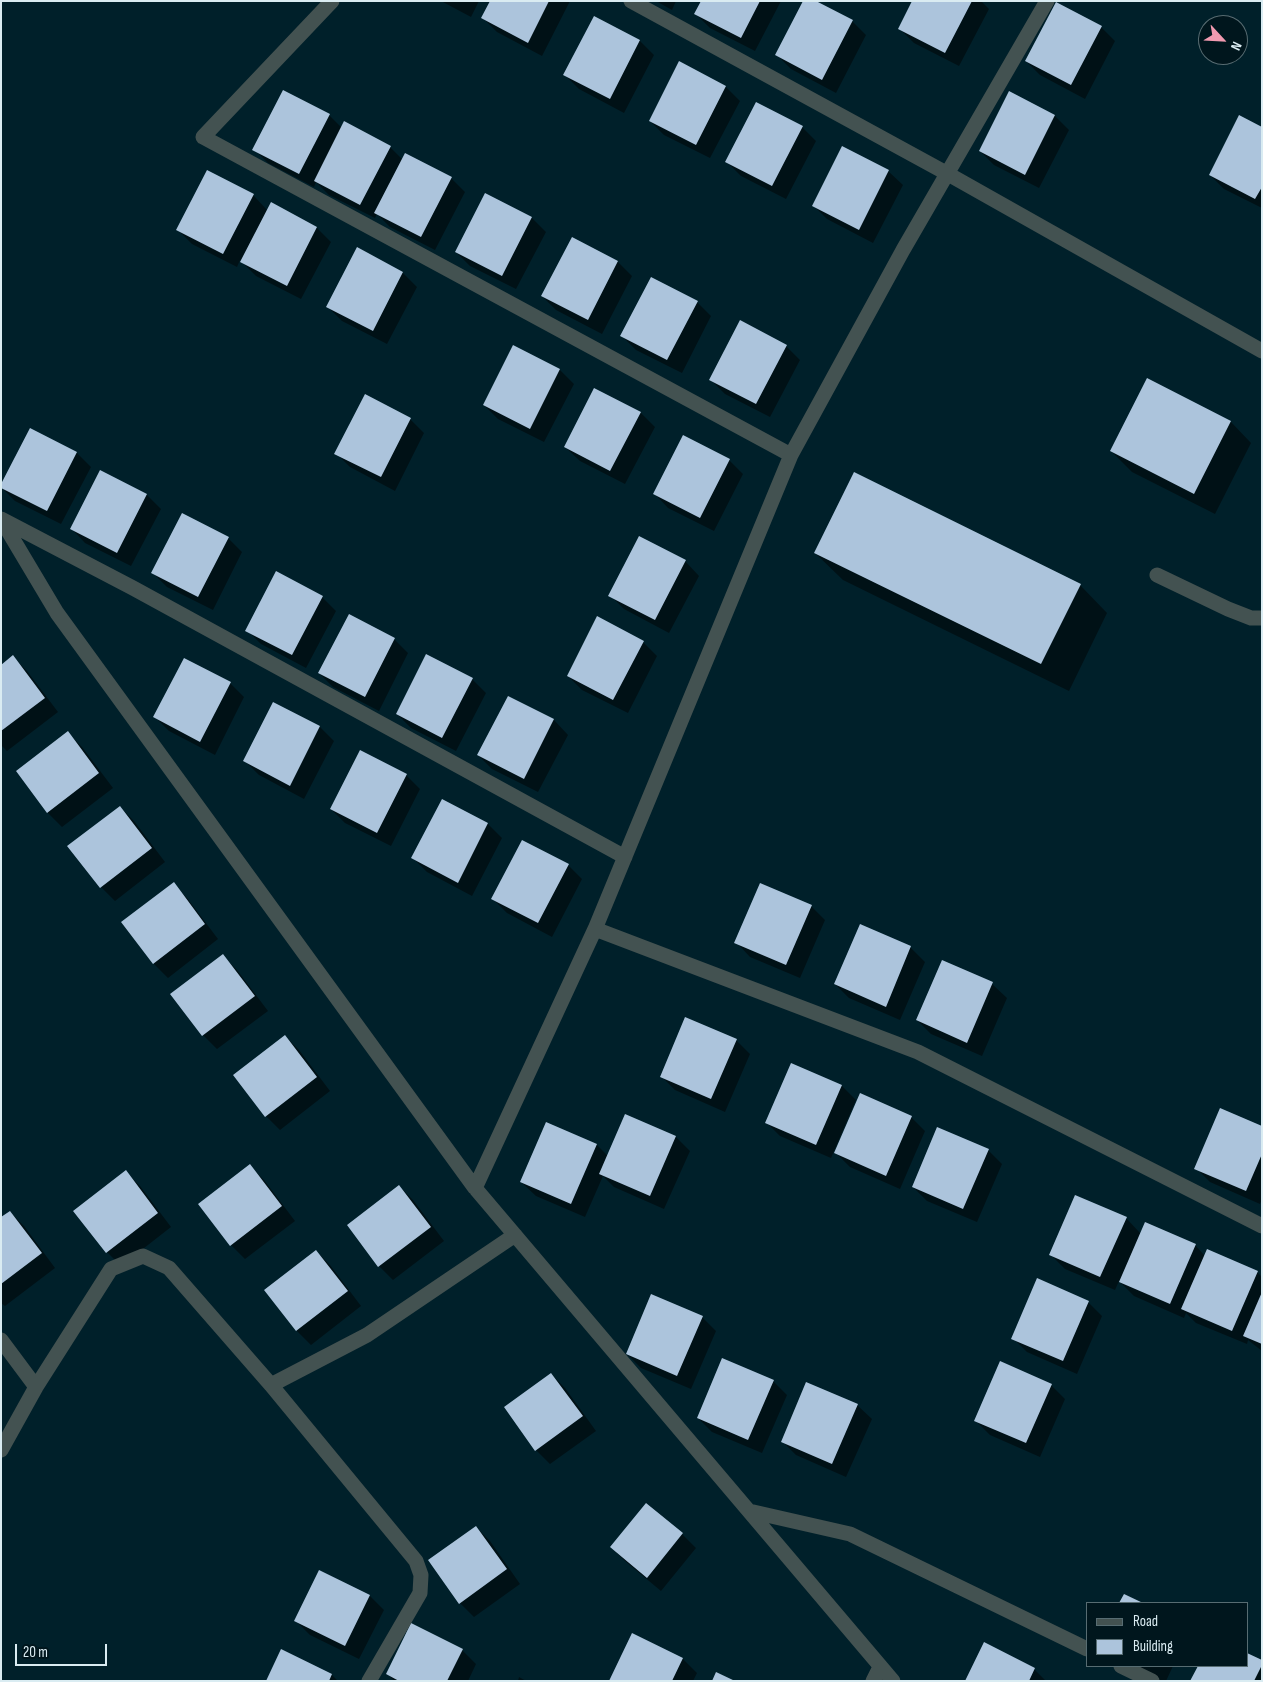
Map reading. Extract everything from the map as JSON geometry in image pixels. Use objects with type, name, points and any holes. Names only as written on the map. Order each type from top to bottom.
[{"type":"street","points":[[332,1],[203,137],[791,455]]},
{"type":"street","points":[[631,1],[948,174],[1262,351]]},
{"type":"street","points":[[475,1188],[594,929],[791,455],[903,250],[1047,1]]},
{"type":"street","points":[[1,519],[133,588],[625,857]]},
{"type":"street","points":[[1,519],[57,613],[475,1188],[893,1681]]},
{"type":"street","points":[[1157,575],[1228,609],[1251,618],[1262,618]]},
{"type":"street","points":[[594,929],[918,1052],[1262,1226]]},
{"type":"street","points":[[271,1385],[367,1335],[515,1235]]},
{"type":"street","points":[[1,1450],[36,1387],[110,1269],[143,1256],[169,1268],[271,1385],[416,1561],[421,1575],[420,1593],[370,1681]]},
{"type":"street","points":[[1,1340],[36,1387]]},
{"type":"street","points":[[749,1511],[850,1534],[1086,1649]]},
{"type":"street","points":[[873,1681],[880,1667]]},
{"type":"street","points":[[1123,1667],[1152,1681]]},
{"type":"building","points":[[490,1],[549,1],[528,43],[481,18]]},
{"type":"building","points":[[701,1],[760,1],[741,38],[694,14]]},
{"type":"building","points":[[803,1],[816,1],[853,20],[822,80],[775,55]]},
{"type":"building","points":[[912,1],[972,1],[945,53],[898,29]]},
{"type":"building","points":[[1056,2],[1102,26],[1071,85],[1025,61]]},
{"type":"building","points":[[594,16],[640,40],[610,99],[563,75]]},
{"type":"building","points":[[679,61],[726,86],[696,145],[649,121]]},
{"type":"building","points":[[283,90],[330,114],[299,174],[252,150]]},
{"type":"building","points":[[1009,91],[1055,115],[1025,175],[979,151]]},
{"type":"building","points":[[756,102],[803,126],[772,186],[725,162]]},
{"type":"building","points":[[1239,115],[1262,127],[1262,187],[1255,199],[1209,175]]},
{"type":"building","points":[[344,121],[391,146],[360,205],[314,181]]},
{"type":"building","points":[[842,146],[889,170],[859,230],[812,206]]},
{"type":"building","points":[[405,153],[452,177],[421,237],[374,213]]},
{"type":"building","points":[[207,170],[254,194],[223,254],[176,230]]},
{"type":"building","points":[[485,193],[532,217],[502,276],[455,252]]},
{"type":"building","points":[[271,202],[317,227],[287,286],[240,262]]},
{"type":"building","points":[[572,237],[618,261],[588,320],[541,296]]},
{"type":"building","points":[[357,247],[403,272],[373,331],[326,307]]},
{"type":"building","points":[[651,277],[698,301],[667,360],[620,336]]},
{"type":"building","points":[[740,320],[787,345],[756,404],[709,380]]},
{"type":"building","points":[[513,345],[560,369],[530,429],[483,405]]},
{"type":"building","points":[[1147,378],[1231,421],[1194,494],[1110,451]]},
{"type":"building","points":[[594,388],[641,412],[610,471],[564,447]]},
{"type":"building","points":[[365,394],[411,418],[381,477],[334,454]]},
{"type":"building","points":[[30,428],[77,452],[47,511],[1,488],[1,484]]},
{"type":"building","points":[[683,435],[730,459],[700,518],[653,494]]},
{"type":"building","points":[[100,470],[147,494],[117,553],[70,529]]},
{"type":"building","points":[[854,472],[1081,584],[1041,664],[814,553]]},
{"type":"building","points":[[182,513],[229,537],[198,597],[151,573]]},
{"type":"building","points":[[639,536],[686,560],[655,620],[608,596]]},
{"type":"building","points":[[276,571],[323,596],[292,655],[245,631]]},
{"type":"building","points":[[349,614],[395,638],[365,697],[318,673]]},
{"type":"building","points":[[597,616],[644,641],[613,700],[567,676]]},
{"type":"building","points":[[426,654],[473,678],[442,738],[396,714]]},
{"type":"building","points":[[13,655],[45,698],[1,731],[1,665]]},
{"type":"building","points":[[184,658],[231,682],[200,742],[153,717]]},
{"type":"building","points":[[508,696],[554,719],[524,779],[477,755]]},
{"type":"building","points":[[273,702],[320,726],[290,786],[243,761]]},
{"type":"building","points":[[68,731],[99,773],[47,813],[16,771]]},
{"type":"building","points":[[360,750],[407,774],[377,833],[330,809]]},
{"type":"building","points":[[442,799],[488,823],[458,883],[411,858]]},
{"type":"building","points":[[120,806],[152,848],[100,888],[67,846]]},
{"type":"building","points":[[522,840],[569,864],[538,923],[491,899]]},
{"type":"building","points":[[174,882],[205,924],[153,964],[121,922]]},
{"type":"building","points":[[760,883],[812,905],[786,965],[734,943]]},
{"type":"building","points":[[860,924],[911,946],[886,1007],[834,984]]},
{"type":"building","points":[[223,954],[255,996],[202,1036],[170,994]]},
{"type":"building","points":[[942,960],[993,982],[967,1043],[916,1020]]},
{"type":"building","points":[[685,1017],[737,1039],[711,1099],[660,1077]]},
{"type":"building","points":[[285,1035],[317,1077],[265,1117],[233,1075]]},
{"type":"building","points":[[791,1063],[842,1085],[816,1145],[765,1123]]},
{"type":"building","points":[[860,1093],[912,1116],[886,1176],[834,1153]]},
{"type":"building","points":[[1220,1108],[1262,1126],[1262,1154],[1246,1191],[1194,1169]]},
{"type":"building","points":[[625,1114],[676,1136],[650,1196],[599,1174]]},
{"type":"building","points":[[546,1122],[597,1144],[571,1204],[520,1182]]},
{"type":"building","points":[[937,1127],[989,1149],[963,1209],[912,1187]]},
{"type":"building","points":[[250,1164],[282,1206],[230,1246],[198,1204]]},
{"type":"building","points":[[126,1170],[158,1213],[106,1253],[73,1211]]},
{"type":"building","points":[[399,1185],[431,1227],[378,1267],[347,1225]]},
{"type":"building","points":[[1075,1195],[1127,1217],[1100,1277],[1049,1255]]},
{"type":"building","points":[[10,1211],[42,1253],[1,1284],[1,1217]]},
{"type":"building","points":[[1145,1222],[1196,1244],[1170,1304],[1119,1282]]},
{"type":"building","points":[[1207,1249],[1258,1271],[1232,1331],[1181,1309]]},
{"type":"building","points":[[316,1250],[348,1291],[296,1331],[264,1290]]},
{"type":"building","points":[[1037,1278],[1089,1301],[1063,1361],[1011,1339]]},
{"type":"building","points":[[1262,1292],[1262,1344],[1243,1336]]},
{"type":"building","points":[[651,1294],[703,1316],[677,1376],[626,1354]]},
{"type":"building","points":[[722,1358],[774,1380],[748,1440],[697,1418]]},
{"type":"building","points":[[1000,1361],[1052,1384],[1026,1443],[974,1421]]},
{"type":"building","points":[[551,1373],[583,1416],[535,1451],[504,1407]]},
{"type":"building","points":[[806,1382],[858,1404],[832,1464],[781,1442]]},
{"type":"building","points":[[646,1503],[683,1533],[647,1578],[610,1547]]},
{"type":"building","points":[[476,1526],[507,1569],[459,1604],[428,1560]]},
{"type":"building","points":[[319,1570],[370,1595],[345,1646],[294,1621]]},
{"type":"building","points":[[1124,1594],[1141,1602],[1120,1602]]},
{"type":"building","points":[[411,1623],[463,1649],[447,1681],[399,1681],[386,1674]]},
{"type":"building","points":[[632,1633],[683,1658],[672,1681],[609,1681]]},
{"type":"building","points":[[984,1642],[1035,1668],[1029,1681],[965,1681]]},
{"type":"building","points":[[281,1649],[332,1674],[329,1681],[266,1681]]},
{"type":"building","points":[[1248,1653],[1262,1660],[1262,1665],[1254,1681],[1190,1681],[1197,1667],[1248,1667]]},
{"type":"building","points":[[716,1672],[735,1681],[712,1681]]}]
